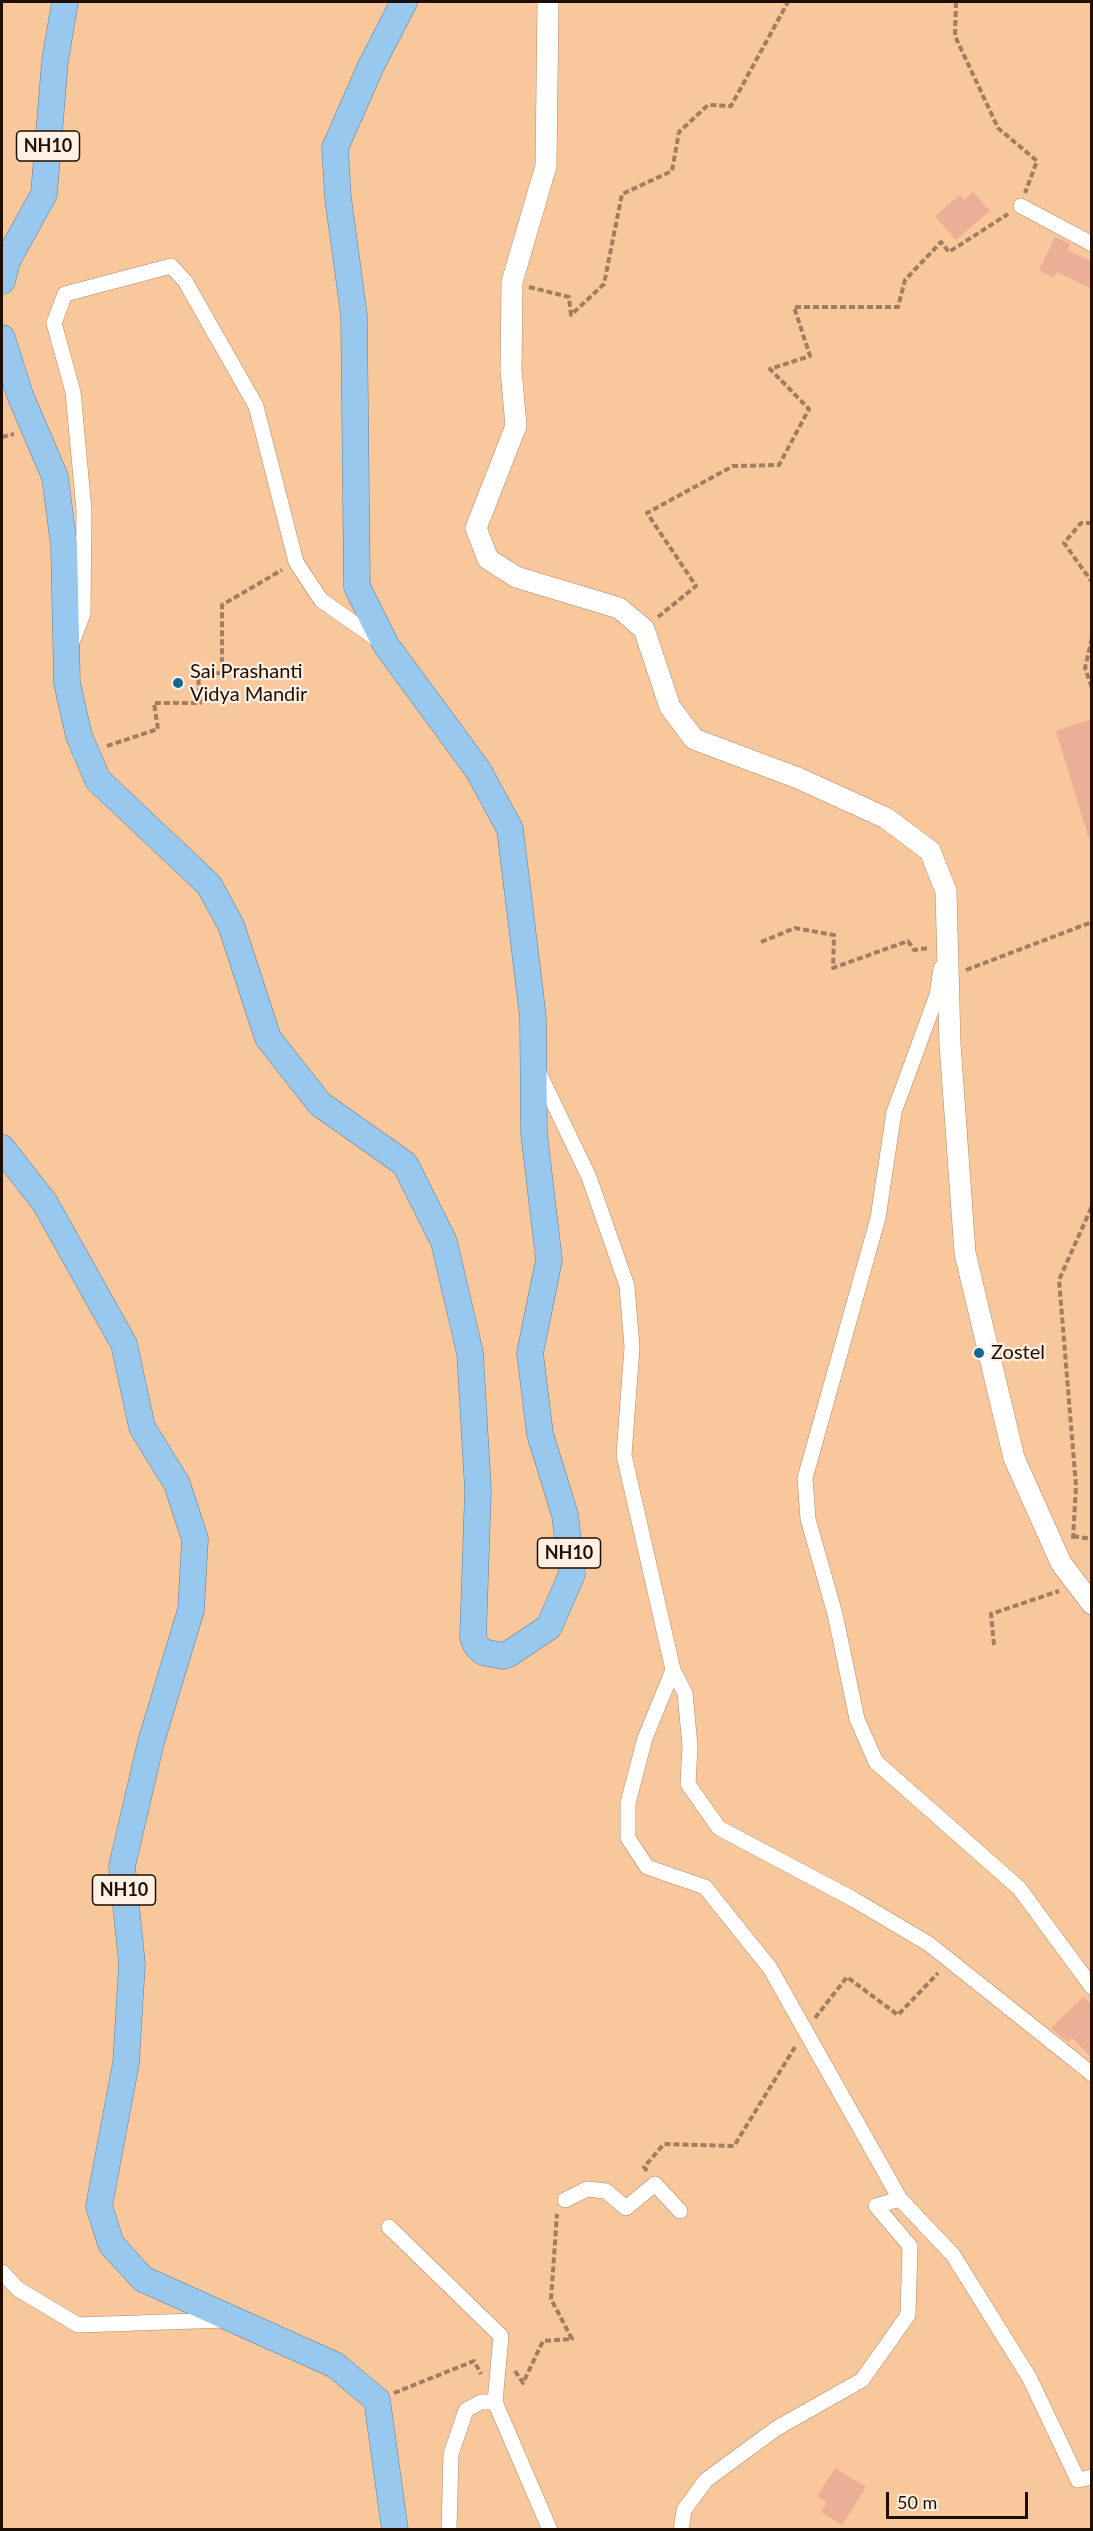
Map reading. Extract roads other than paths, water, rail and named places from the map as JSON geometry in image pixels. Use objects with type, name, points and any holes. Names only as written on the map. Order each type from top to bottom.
[{"type":"highway","name":"NH10","points":[[2,281],[7,261],[44,194],[55,61],[65,2]]},
{"type":"highway","name":"NH10","points":[[2,338],[20,395],[55,477],[64,546],[67,683],[79,736],[98,780],[209,885],[231,925],[268,1038],[320,1104],[405,1164],[444,1242],[470,1353],[478,1490],[473,1637],[476,1645],[483,1652],[503,1656],[549,1627],[572,1574],[565,1515],[540,1434],[530,1353],[549,1260],[534,1133],[534,1017],[510,829],[478,770],[386,645],[357,587],[354,315],[335,148],[371,66],[404,2]]},
{"type":"highway","name":"NH10","points":[[2,1148],[45,1203],[124,1344],[142,1427],[177,1484],[195,1539],[191,1610],[151,1742],[122,1866],[132,1964],[126,2063],[99,2206],[111,2244],[143,2279],[230,2320],[297,2346],[335,2365],[377,2400],[395,2529]]},
{"type":"main road","points":[[548,2],[546,166],[512,282],[511,370],[516,426],[476,528],[488,559],[516,577],[619,608],[644,629],[670,706],[694,739],[798,778],[886,818],[930,851],[946,891],[949,918],[950,1044],[965,1253],[1014,1458],[1061,1563],[1092,1604]]},
{"type":"street","points":[[1021,206],[1092,244]]},
{"type":"street","points":[[66,657],[83,614],[84,510],[73,392],[54,323],[65,294],[171,266],[185,281],[256,406],[296,562],[321,600],[386,645]]},
{"type":"street","points":[[949,918],[937,995],[894,1112],[878,1218],[806,1478],[808,1519],[835,1614],[857,1719],[876,1762],[1018,1888],[1092,1987]]},
{"type":"street","points":[[534,1062],[589,1177],[627,1286],[632,1347],[624,1455],[673,1670],[684,1693],[690,1746],[688,1784],[719,1828],[853,1899],[929,1944],[1092,2074]]},
{"type":"street","points":[[673,1670],[645,1738],[628,1803],[628,1838],[647,1867],[705,1887],[770,1968],[900,2199],[953,2255],[1029,2377],[1078,2480],[1092,2477]]},
{"type":"street","points":[[565,2200],[587,2189],[606,2191],[626,2208],[655,2184],[680,2211]]},
{"type":"street","points":[[681,2529],[684,2510],[706,2480],[777,2428],[862,2380],[908,2315],[910,2246],[876,2206],[900,2199]]},
{"type":"street","points":[[389,2227],[501,2336],[495,2402],[550,2529]]},
{"type":"street","points":[[2,2272],[18,2289],[78,2325],[230,2320]]},
{"type":"street","points":[[449,2529],[451,2454],[466,2410],[481,2402],[495,2402]]},
{"type":"place","name":"Sai Prashanti Vidya Mandir","points":[[178,683]]},
{"type":"place","name":"Zostel","points":[[979,1353]]}]
